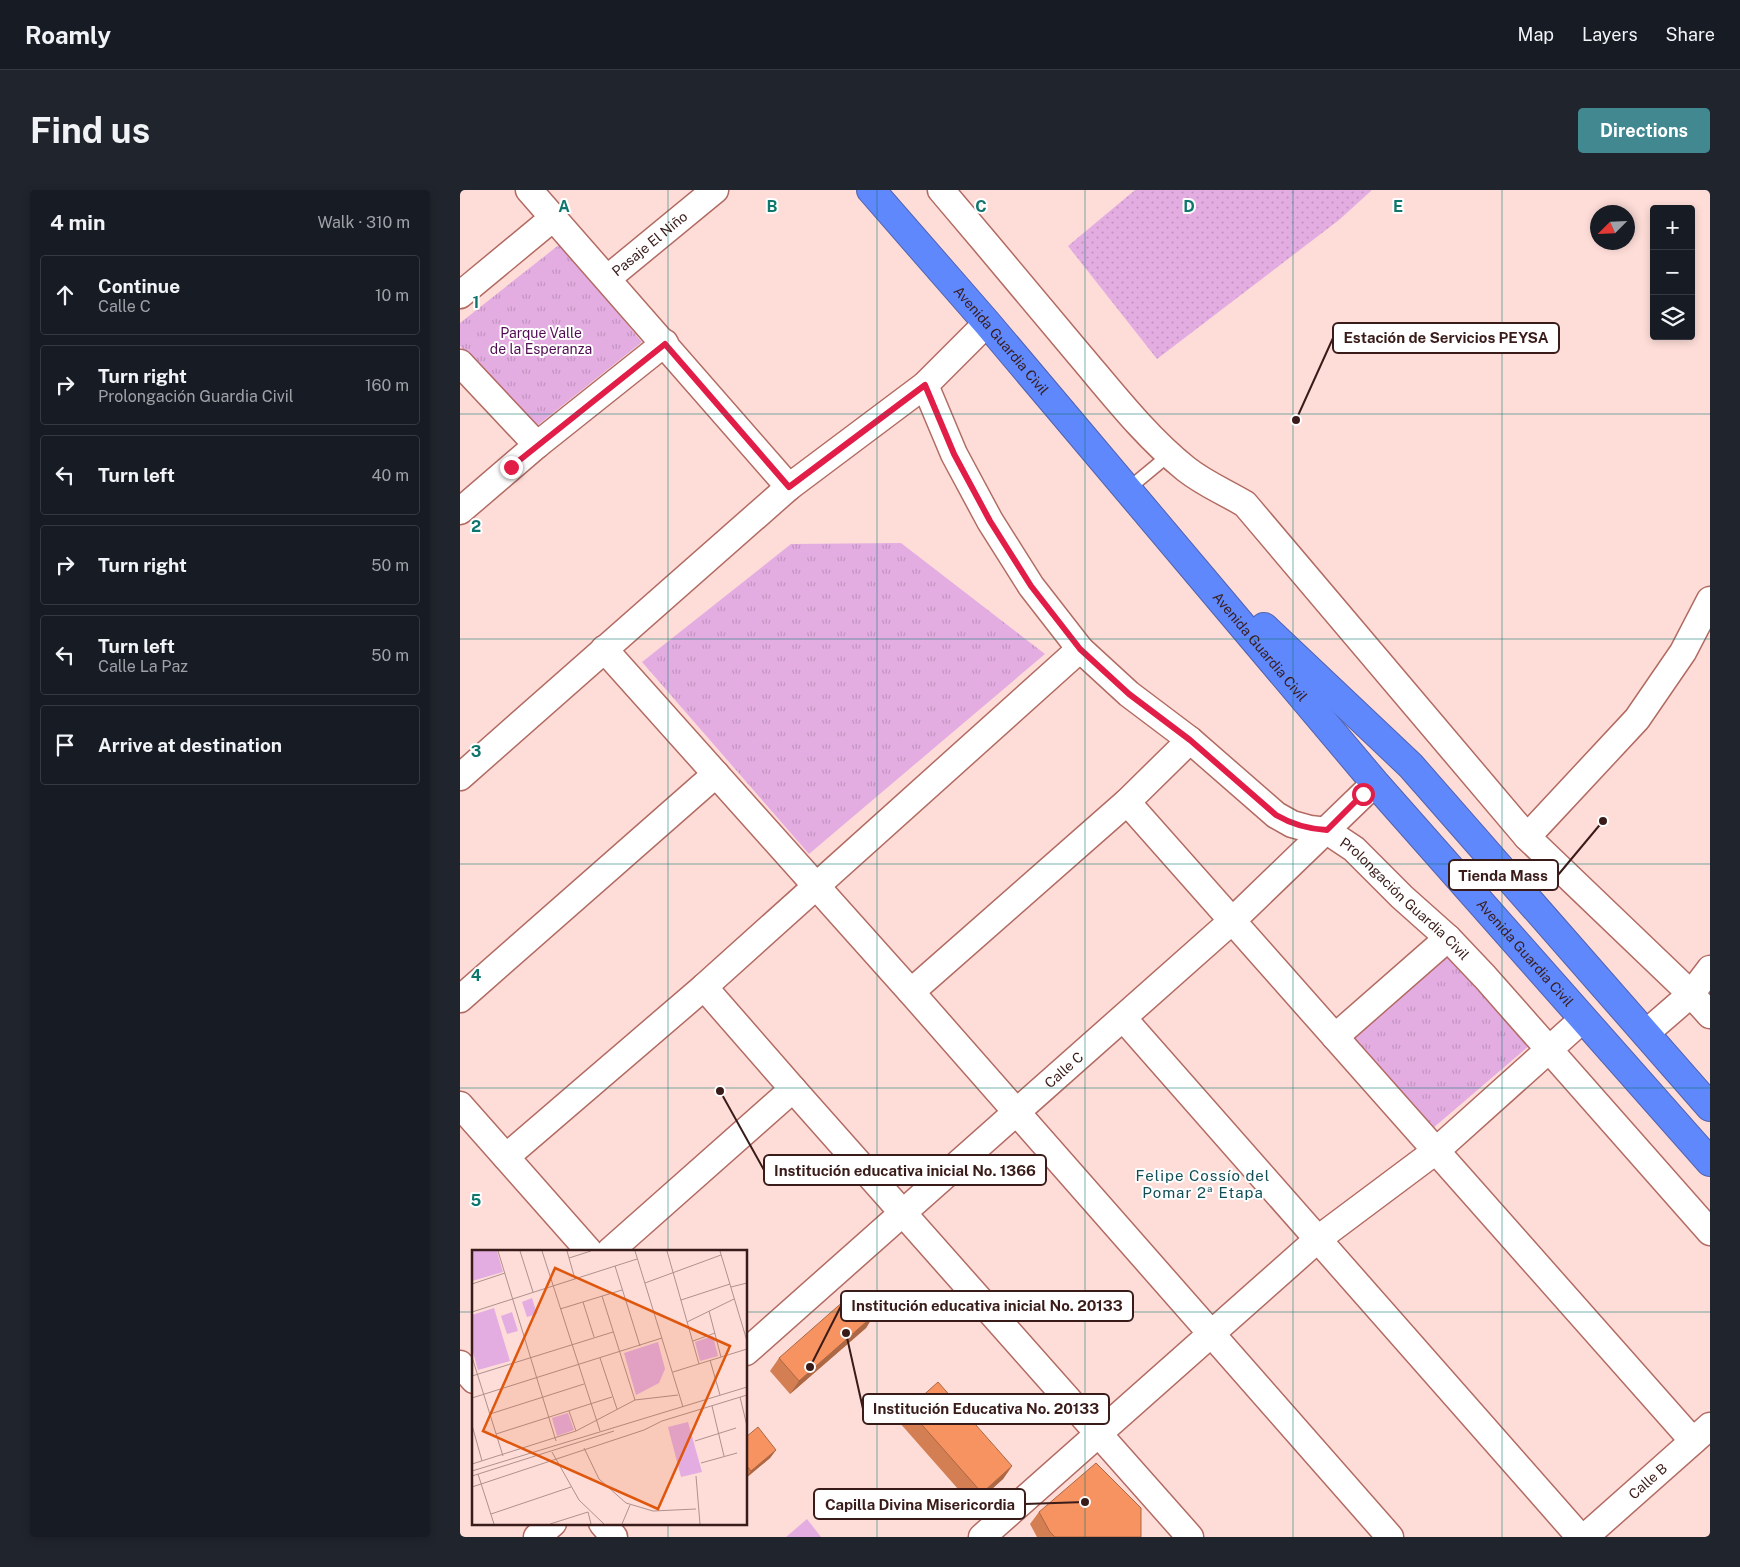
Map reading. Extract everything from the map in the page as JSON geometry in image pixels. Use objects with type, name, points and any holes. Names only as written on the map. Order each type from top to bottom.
[{"type":"highway","name":"Avenida Guardia Civil","points":[[871,190],[988,323],[1375,782],[1710,1162]]},
{"type":"highway","name":"Avenida Guardia Civil","points":[[1168,536],[1411,766],[1710,1107]]},
{"type":"street","points":[[529,190],[789,487]]},
{"type":"street","name":"Pasaje El Niño","points":[[608,278],[715,190]]},
{"type":"street","points":[[941,190],[1134,418],[1169,455],[1206,484],[1245,504],[1527,837],[1691,994],[1710,1015]]},
{"type":"street","points":[[460,295],[553,218]]},
{"type":"street","points":[[460,777],[789,487],[925,385],[988,323]]},
{"type":"street","points":[[460,511],[537,445],[665,344]]},
{"type":"street","points":[[460,363],[537,445]]},
{"type":"street","name":"Prolongación Guardia Civil","points":[[925,385],[954,454],[990,521],[1031,586],[1080,649],[1129,694],[1190,740],[1276,815],[1292,824],[1310,829],[1327,830],[1354,849],[1402,897],[1448,938],[1549,1048],[1710,1232]]},
{"type":"street","points":[[1527,837],[1637,719],[1683,652],[1710,600]]},
{"type":"street","points":[[604,649],[911,992],[1390,1537]]},
{"type":"street","points":[[506,1156],[704,987],[1080,649]]},
{"type":"street","points":[[911,992],[1127,802],[1190,740]]},
{"type":"street","points":[[460,999],[716,774]]},
{"type":"street","name":"Calle C","points":[[748,1350],[1233,920],[1375,782]]},
{"type":"street","points":[[1127,802],[1437,1150],[1702,1433]]},
{"type":"street","points":[[1335,1037],[1448,938]]},
{"type":"street","points":[[1646,1033],[1691,994],[1710,969]]},
{"type":"street","points":[[704,987],[1190,1537]]},
{"type":"street","points":[[1123,1018],[1580,1537]]},
{"type":"street","points":[[982,1537],[1318,1239],[1437,1150],[1583,1018]]},
{"type":"street","points":[[611,1250],[793,1089]]},
{"type":"street","points":[[460,1105],[588,1250]]},
{"type":"street","name":"Calle B","points":[[1585,1537],[1702,1433]]},
{"type":"street","points":[[537,1537],[552,1524]]},
{"type":"street","points":[[603,1524],[614,1537]]},
{"type":"lane","points":[[1128,488],[1169,455]]},
{"type":"green space","points":[[1135,190],[1372,190],[1339,220],[1157,359],[1068,246]]},
{"type":"green space","name":"Parque Valle de la Esperanza","points":[[560,244],[642,342],[533,429],[460,346],[460,323]]},
{"type":"green space","points":[[901,543],[1045,654],[809,854],[642,662],[791,544]]},
{"type":"green space","points":[[1447,956],[1530,1045],[1432,1129],[1351,1037]]},
{"type":"green space","points":[[807,1519],[821,1537],[786,1537]]},
{"type":"building","points":[[854,1292],[874,1315],[799,1381],[779,1358]]},
{"type":"building","points":[[938,1382],[1012,1466],[982,1493],[908,1409]]},
{"type":"building","points":[[758,1427],[776,1450],[751,1471],[748,1467],[748,1435]]},
{"type":"building","points":[[1096,1463],[1141,1508],[1141,1537],[1055,1537],[1050,1532],[1039,1512]]},
{"type":"place","name":"Estación de Servicios PEYSA","points":[[1296,420]]},
{"type":"place","name":"Tienda Mass","points":[[1603,821]]},
{"type":"place","name":"Institución educativa inicial No. 1366","points":[[720,1091]]},
{"type":"place","name":"Institución Educativa No. 20133","points":[[846,1333]]},
{"type":"place","name":"Institución educativa inicial No. 20133","points":[[810,1367]]},
{"type":"place","name":"Capilla Divina Misericordia","points":[[1085,1502]]},
{"type":"district","name":"Felipe Cossío del Pomar 2ª Etapa","points":[[1203,1184]]},
{"type":"route","points":[[511,467],[665,344],[789,487],[925,385],[954,454],[990,521],[1031,586],[1080,649],[1129,694],[1190,740],[1276,815],[1292,824],[1310,829],[1327,830],[1363,794]]}]
